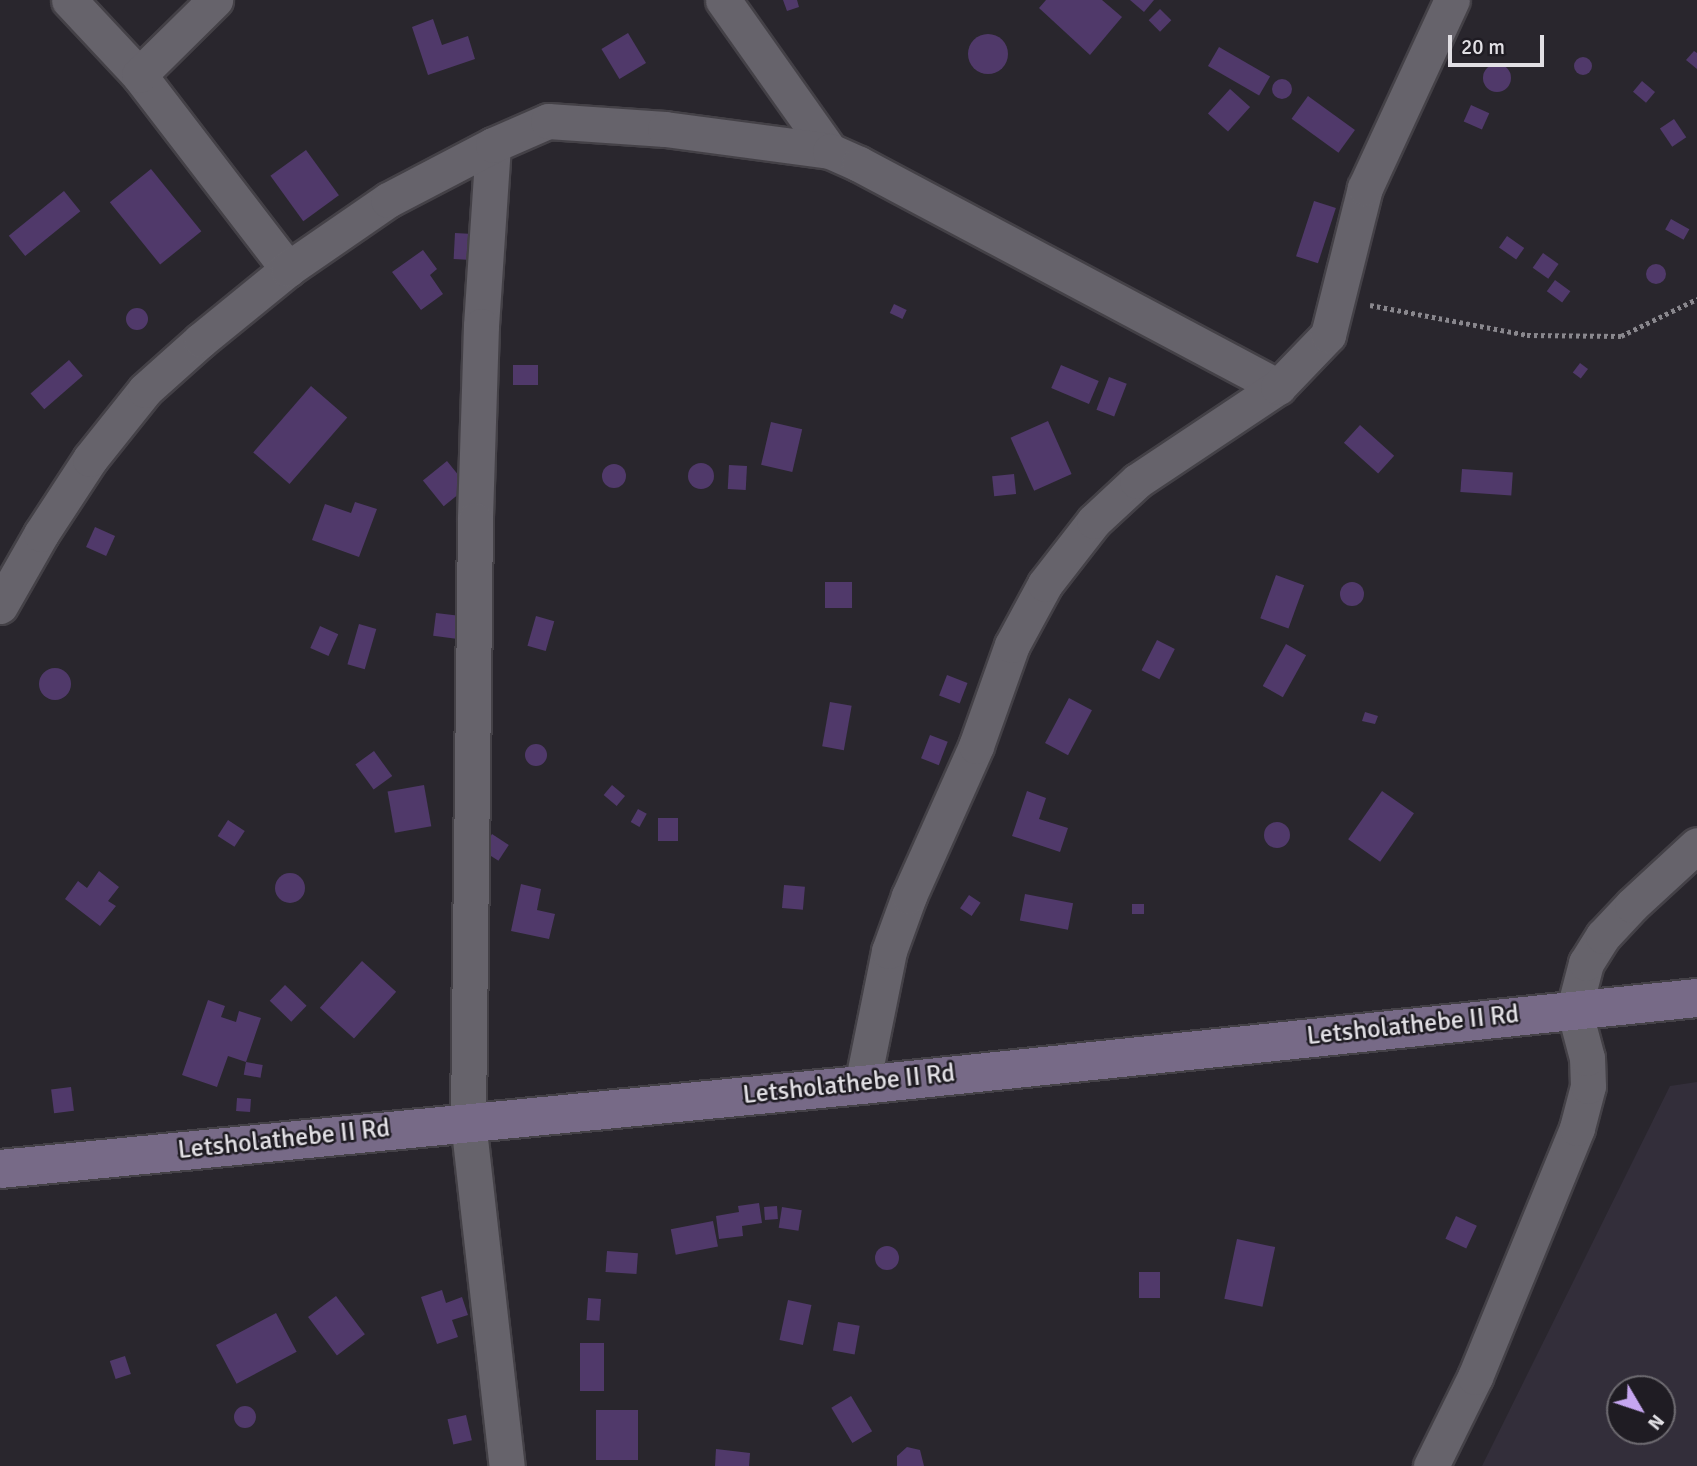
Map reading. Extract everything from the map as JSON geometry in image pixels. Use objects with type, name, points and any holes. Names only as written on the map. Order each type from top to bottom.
[{"type":"street","points":[[69,0],[139,75],[288,268]]},
{"type":"street","points":[[139,75],[215,0]]},
{"type":"street","points":[[723,0],[830,152]]},
{"type":"street","points":[[862,1085],[890,951],[909,896],[976,746],[1012,645],[1045,584],[1094,520],[1137,481],[1278,387],[1328,335],[1365,188],[1452,0]]},
{"type":"street","points":[[0,606],[41,534],[90,459],[145,390],[201,340],[288,268],[388,200],[493,145],[548,121],[665,129],[830,152],[859,164],[1278,387]]},
{"type":"street","points":[[493,145],[481,326],[475,520],[468,1121],[507,1466]]},
{"type":"street","points":[[1431,1466],[1475,1377],[1577,1128],[1588,1086],[1587,1058],[1574,1009],[1586,963],[1603,936],[1697,845]]},
{"type":"street","name":"Letsholathebe II Rd","points":[[0,1169],[468,1121],[862,1085],[1697,998]]},
{"type":"path","points":[[1336,299],[1527,335],[1621,336],[1697,299]]},
{"type":"shaded area","points":[[1697,1082],[1697,1466],[1482,1466],[1670,1086]]},
{"type":"building","points":[[783,0],[797,0],[799,7],[787,11]]},
{"type":"building","points":[[1046,0],[1102,0],[1122,17],[1090,55],[1039,8]]},
{"type":"building","points":[[1130,0],[1154,0],[1144,12]]},
{"type":"building","points":[[1160,9],[1171,20],[1160,32],[1149,20]]},
{"type":"building","points":[[433,19],[442,45],[468,36],[475,59],[428,75],[412,27]]},
{"type":"building","points":[[628,33],[646,63],[619,79],[601,49]]},
{"type":"building","points":[[988,34],[996,35],[1002,40],[1007,46],[1007,62],[1002,68],[996,73],[988,74],[980,73],[974,68],[969,62],[968,54],[969,46],[974,40],[980,35]]},
{"type":"building","points":[[1219,47],[1270,76],[1259,96],[1208,66]]},
{"type":"building","points":[[1694,51],[1697,53],[1697,69],[1686,60]]},
{"type":"building","points":[[1579,57],[1587,57],[1592,66],[1590,73],[1579,75],[1574,70],[1574,62]]},
{"type":"building","points":[[1497,64],[1507,68],[1511,78],[1507,88],[1497,92],[1487,88],[1483,78],[1487,68]]},
{"type":"building","points":[[1282,79],[1289,82],[1292,89],[1289,96],[1282,99],[1275,96],[1272,89],[1275,82]]},
{"type":"building","points":[[1642,81],[1655,92],[1646,103],[1633,92]]},
{"type":"building","points":[[1230,89],[1250,107],[1228,132],[1208,114]]},
{"type":"building","points":[[1308,96],[1355,130],[1338,153],[1292,119]]},
{"type":"building","points":[[1471,105],[1489,113],[1482,130],[1464,121]]},
{"type":"building","points":[[1674,119],[1686,137],[1672,147],[1660,129]]},
{"type":"building","points":[[306,150],[339,195],[303,221],[270,176]]},
{"type":"building","points":[[151,169],[201,231],[160,265],[110,202]]},
{"type":"building","points":[[64,191],[80,211],[25,256],[9,236]]},
{"type":"building","points":[[1314,201],[1336,208],[1318,263],[1296,256]]},
{"type":"building","points":[[1671,219],[1689,229],[1684,240],[1665,229]]},
{"type":"building","points":[[455,233],[473,234],[472,260],[454,259]]},
{"type":"building","points":[[1507,236],[1524,248],[1516,260],[1499,247]]},
{"type":"building","points":[[423,250],[437,269],[430,275],[443,294],[421,310],[392,272]]},
{"type":"building","points":[[1543,253],[1559,264],[1548,279],[1533,268]]},
{"type":"building","points":[[1652,264],[1660,264],[1666,274],[1660,284],[1652,284],[1646,278],[1646,270]]},
{"type":"building","points":[[1555,280],[1570,291],[1562,302],[1547,291]]},
{"type":"building","points":[[894,304],[907,310],[902,319],[890,313]]},
{"type":"building","points":[[137,308],[145,311],[148,319],[145,327],[137,330],[129,327],[126,319],[129,311]]},
{"type":"building","points":[[69,360],[83,376],[44,409],[31,393]]},
{"type":"building","points":[[1580,363],[1588,369],[1581,379],[1573,373]]},
{"type":"building","points":[[513,365],[538,365],[538,385],[513,385]]},
{"type":"building","points":[[1061,365],[1099,381],[1089,404],[1051,388]]},
{"type":"building","points":[[1109,377],[1127,384],[1114,416],[1096,410]]},
{"type":"building","points":[[311,386],[347,417],[289,484],[253,452]]},
{"type":"building","points":[[1048,421],[1072,474],[1034,491],[1011,438]]},
{"type":"building","points":[[771,422],[802,429],[792,472],[761,465]]},
{"type":"building","points":[[1360,425],[1394,456],[1378,474],[1344,443]]},
{"type":"building","points":[[447,461],[468,487],[444,506],[423,481]]},
{"type":"building","points":[[701,463],[710,467],[714,476],[710,485],[701,489],[692,485],[688,476],[692,467]]},
{"type":"building","points":[[614,464],[625,471],[626,476],[619,487],[614,488],[603,481],[602,476],[609,465]]},
{"type":"building","points":[[729,465],[747,466],[746,490],[728,489]]},
{"type":"building","points":[[1462,469],[1513,473],[1511,496],[1460,492]]},
{"type":"building","points":[[1014,474],[1016,494],[994,496],[992,476]]},
{"type":"building","points":[[355,502],[377,509],[359,557],[312,540],[325,504],[351,513]]},
{"type":"building","points":[[95,527],[115,536],[106,556],[86,547]]},
{"type":"building","points":[[1276,575],[1304,585],[1288,628],[1260,618]]},
{"type":"building","points":[[825,582],[852,582],[852,608],[825,608]]},
{"type":"building","points":[[1352,582],[1361,585],[1364,594],[1361,603],[1352,606],[1343,603],[1340,594],[1343,585]]},
{"type":"building","points":[[436,613],[459,616],[456,639],[433,636]]},
{"type":"building","points":[[536,616],[554,621],[546,651],[527,646]]},
{"type":"building","points":[[359,624],[376,629],[365,669],[347,664]]},
{"type":"building","points":[[320,626],[338,634],[329,656],[310,648]]},
{"type":"building","points":[[1157,640],[1175,649],[1159,679],[1142,670]]},
{"type":"building","points":[[1286,644],[1306,655],[1283,697],[1263,686]]},
{"type":"building","points":[[55,668],[66,673],[71,684],[66,695],[55,700],[44,695],[39,684],[44,673]]},
{"type":"building","points":[[947,675],[968,683],[960,703],[939,696]]},
{"type":"building","points":[[1069,698],[1092,710],[1068,755],[1045,743]]},
{"type":"building","points":[[830,702],[852,706],[844,750],[822,746]]},
{"type":"building","points":[[1365,712],[1378,716],[1375,724],[1362,721]]},
{"type":"building","points":[[930,735],[948,742],[939,765],[921,758]]},
{"type":"building","points":[[536,744],[544,747],[547,755],[544,763],[536,766],[528,763],[525,755],[528,747]]},
{"type":"building","points":[[374,751],[392,776],[374,790],[355,765]]},
{"type":"building","points":[[424,785],[431,826],[395,833],[388,791]]},
{"type":"building","points":[[612,785],[625,796],[617,806],[604,795]]},
{"type":"building","points":[[1027,791],[1046,798],[1039,819],[1068,828],[1060,852],[1012,836]]},
{"type":"building","points":[[1382,791],[1414,813],[1380,862],[1348,839]]},
{"type":"building","points":[[638,809],[647,814],[639,827],[631,822]]},
{"type":"building","points":[[658,818],[678,818],[678,841],[658,841]]},
{"type":"building","points":[[228,820],[245,831],[234,847],[218,836]]},
{"type":"building","points":[[1277,822],[1286,826],[1290,835],[1286,844],[1277,848],[1268,844],[1264,835],[1268,826]]},
{"type":"building","points":[[492,834],[509,845],[498,861],[482,850]]},
{"type":"building","points":[[99,871],[119,887],[108,901],[116,906],[100,926],[65,899],[78,881],[87,888]]},
{"type":"building","points":[[290,873],[296,874],[304,882],[304,894],[296,902],[290,903],[284,902],[276,894],[275,888],[276,882],[284,874]]},
{"type":"building","points":[[521,884],[541,889],[537,910],[555,914],[549,939],[511,931]]},
{"type":"building","points":[[784,885],[805,887],[803,910],[782,908]]},
{"type":"building","points":[[1025,894],[1073,903],[1068,930],[1020,921]]},
{"type":"building","points":[[969,895],[981,903],[972,916],[960,908]]},
{"type":"building","points":[[1132,904],[1144,904],[1144,914],[1132,914]]},
{"type":"building","points":[[362,961],[396,992],[354,1039],[320,1008]]},
{"type":"building","points":[[285,985],[307,1006],[291,1022],[270,1001]]},
{"type":"building","points":[[208,1000],[225,1006],[221,1017],[236,1022],[239,1011],[261,1018],[246,1062],[228,1056],[217,1087],[182,1075]]},
{"type":"building","points":[[246,1062],[263,1065],[260,1078],[244,1075]]},
{"type":"building","points":[[71,1087],[74,1111],[54,1113],[51,1089]]},
{"type":"building","points":[[237,1098],[251,1099],[250,1112],[236,1111]]},
{"type":"building","points":[[759,1203],[762,1223],[742,1226],[743,1236],[719,1239],[716,1216],[739,1212],[738,1206]]},
{"type":"building","points":[[777,1206],[778,1219],[765,1220],[764,1207]]},
{"type":"building","points":[[782,1207],[802,1210],[798,1231],[779,1228]]},
{"type":"building","points":[[1456,1216],[1477,1226],[1466,1248],[1445,1239]]},
{"type":"building","points":[[713,1221],[718,1247],[676,1255],[671,1229]]},
{"type":"building","points":[[1237,1239],[1275,1247],[1262,1307],[1224,1299]]},
{"type":"building","points":[[882,1246],[892,1246],[899,1253],[899,1263],[892,1270],[882,1270],[875,1263],[875,1253]]},
{"type":"building","points":[[607,1251],[638,1253],[636,1274],[606,1272]]},
{"type":"building","points":[[1139,1272],[1160,1272],[1160,1298],[1139,1298]]},
{"type":"building","points":[[442,1290],[446,1303],[462,1297],[468,1315],[452,1320],[458,1337],[437,1344],[421,1297]]},
{"type":"building","points":[[336,1296],[365,1334],[337,1355],[308,1317]]},
{"type":"building","points":[[588,1298],[601,1299],[599,1321],[586,1320]]},
{"type":"building","points":[[788,1300],[811,1305],[803,1345],[779,1340]]},
{"type":"building","points":[[276,1313],[297,1352],[237,1384],[216,1345]]},
{"type":"building","points":[[838,1322],[860,1326],[855,1354],[833,1351]]},
{"type":"building","points":[[580,1343],[604,1343],[604,1391],[580,1391]]},
{"type":"building","points":[[125,1356],[131,1374],[116,1379],[110,1361]]},
{"type":"building","points":[[851,1396],[872,1431],[852,1443],[831,1408]]},
{"type":"building","points":[[245,1406],[255,1413],[256,1417],[249,1427],[245,1428],[235,1421],[234,1417],[241,1407]]},
{"type":"building","points":[[596,1410],[638,1410],[638,1460],[596,1460]]},
{"type":"building","points":[[466,1415],[472,1440],[453,1445],[447,1419]]},
{"type":"building","points":[[907,1447],[920,1450],[924,1466],[897,1466],[897,1456]]},
{"type":"building","points":[[716,1449],[750,1453],[749,1466],[715,1466]]}]
